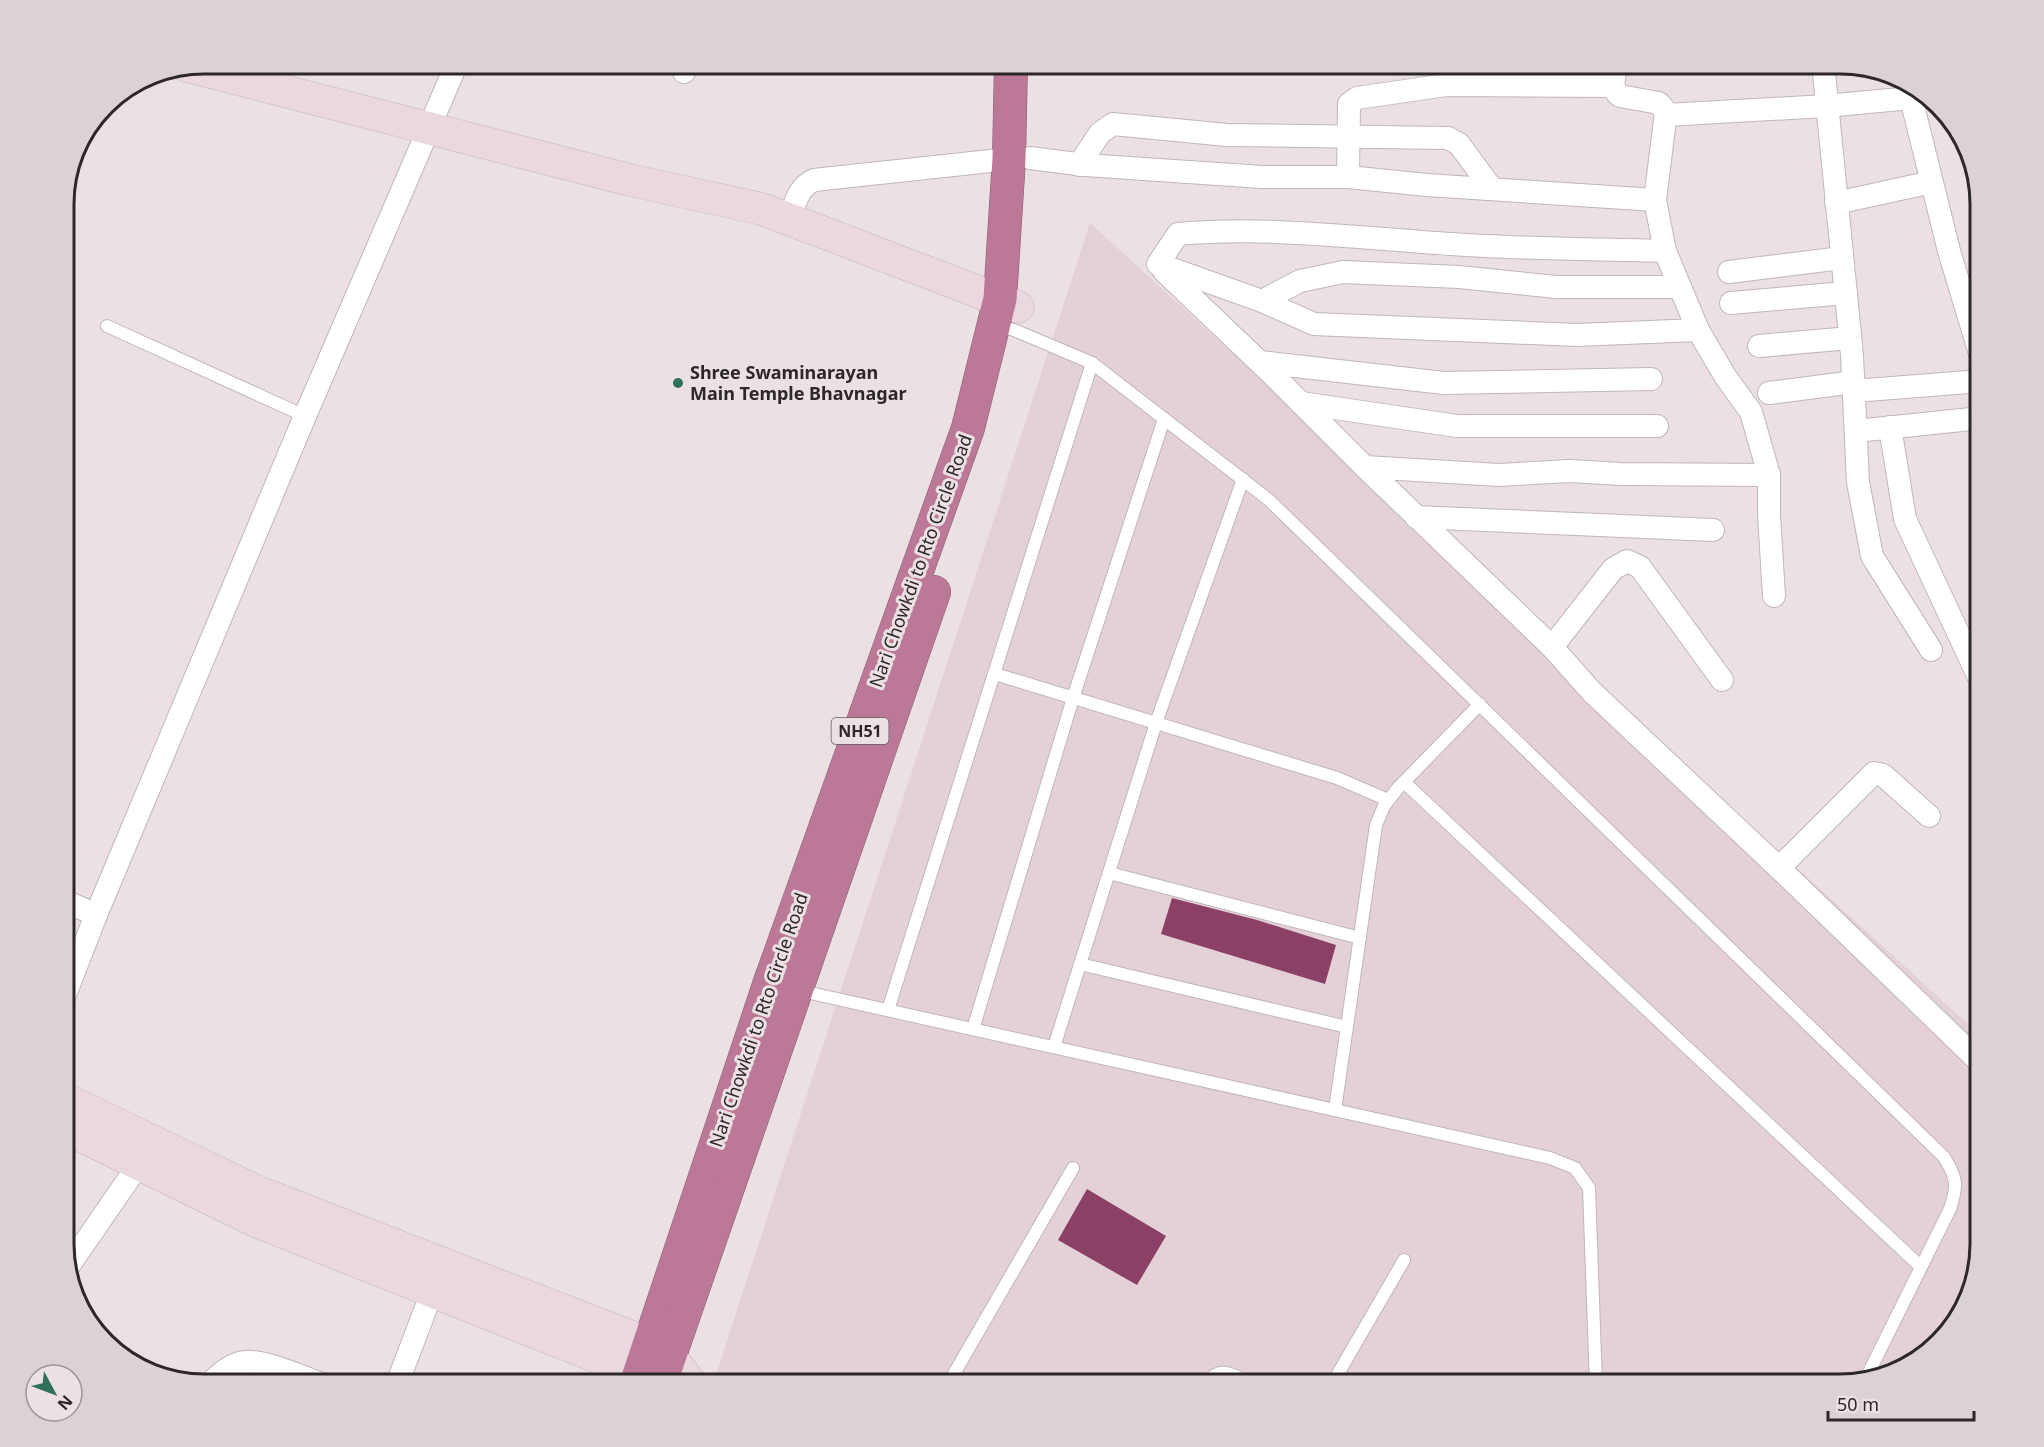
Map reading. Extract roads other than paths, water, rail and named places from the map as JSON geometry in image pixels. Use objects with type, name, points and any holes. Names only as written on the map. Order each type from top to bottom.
[{"type":"highway","name":"Nari Chowkdi to Rto Circle Road","points":[[662,1374],[784,986],[1006,315],[1020,158],[1012,74]]},
{"type":"highway","name":"NH51","points":[[1020,158],[1032,74]]},
{"type":"street","points":[[218,74],[630,180],[762,208],[1006,315]]},
{"type":"street","points":[[74,953],[96,915],[305,416],[452,74]]},
{"type":"street","points":[[1617,74],[1617,91]]},
{"type":"street","points":[[1824,74],[1850,338],[1858,482],[1872,556],[1931,650]]},
{"type":"street","points":[[1348,177],[1349,104],[1357,98],[1446,85],[1617,91],[1662,109],[1826,106],[1908,92]]},
{"type":"street","points":[[1910,94],[1949,252],[1970,321]]},
{"type":"street","points":[[1662,109],[1655,200],[1665,251],[1698,330],[1725,376],[1750,412],[1769,475],[1774,596]]},
{"type":"street","points":[[1078,165],[1100,133],[1113,124],[1122,123],[1217,135],[1448,138],[1459,144],[1492,189]]},
{"type":"street","points":[[789,219],[802,189],[814,180],[1020,158],[1078,165],[1262,177],[1348,177],[1655,200]]},
{"type":"street","points":[[1836,203],[1932,182]]},
{"type":"street","points":[[1158,264],[1178,234],[1220,230],[1455,244],[1665,251]]},
{"type":"street","points":[[1729,272],[1842,258]]},
{"type":"street","points":[[1158,264],[1262,301],[1314,324],[1577,335],[1698,330]]},
{"type":"street","points":[[1158,264],[1552,647],[1592,692],[1779,868],[1970,1053]]},
{"type":"street","points":[[1262,301],[1300,281],[1343,272],[1435,275],[1556,287],[1680,287]]},
{"type":"street","points":[[1731,303],[1846,293]]},
{"type":"street","points":[[1759,346],[1850,338]]},
{"type":"street","points":[[1260,362],[1444,383],[1651,379]]},
{"type":"street","points":[[1769,393],[1970,382]]},
{"type":"street","points":[[1301,403],[1457,426],[1657,426]]},
{"type":"street","points":[[1856,431],[1970,419]]},
{"type":"street","points":[[1890,427],[1905,519],[1970,658]]},
{"type":"street","points":[[1365,467],[1499,475],[1569,471],[1622,474],[1769,475]]},
{"type":"street","points":[[1416,517],[1713,530]]},
{"type":"street","points":[[1552,647],[1613,569],[1627,561],[1640,567],[1722,680]]},
{"type":"street","points":[[1779,868],[1874,773],[1883,775],[1929,816]]},
{"type":"street","points":[[74,905],[96,915]]},
{"type":"street","points":[[74,1103],[438,1277],[662,1374]]},
{"type":"street","points":[[74,1132],[255,1221],[438,1277]]},
{"type":"street","points":[[75,1257],[139,1164]]},
{"type":"street","points":[[401,1374],[438,1277]]},
{"type":"street","points":[[220,1374],[246,1362],[260,1363],[292,1374]]},
{"type":"lane","points":[[1006,315],[1092,363],[1243,479],[1284,514],[1944,1157],[1954,1174],[1955,1192],[1950,1209],[1870,1370]]},
{"type":"lane","points":[[107,326],[305,416]]},
{"type":"lane","points":[[888,1010],[1092,363]]},
{"type":"lane","points":[[973,1029],[1073,698],[1164,419]]},
{"type":"lane","points":[[1053,1047],[1156,723],[1243,479]]},
{"type":"lane","points":[[995,674],[1337,778],[1388,800]]},
{"type":"lane","points":[[1335,1110],[1376,825],[1388,800],[1480,704]]},
{"type":"lane","points":[[1404,782],[1921,1268]]},
{"type":"lane","points":[[1109,873],[1360,938]]},
{"type":"lane","points":[[1080,964],[1347,1027]]},
{"type":"lane","points":[[784,986],[1550,1158],[1575,1168],[1589,1188],[1596,1374]]},
{"type":"lane","points":[[954,1374],[1073,1168]]},
{"type":"lane","points":[[1338,1374],[1404,1260]]},
{"type":"lane","points":[[1214,1374],[1224,1372],[1231,1374]]},
{"type":"place","name":"Shree Swaminarayan Main Temple Bhavnagar","points":[[678,383]]}]
